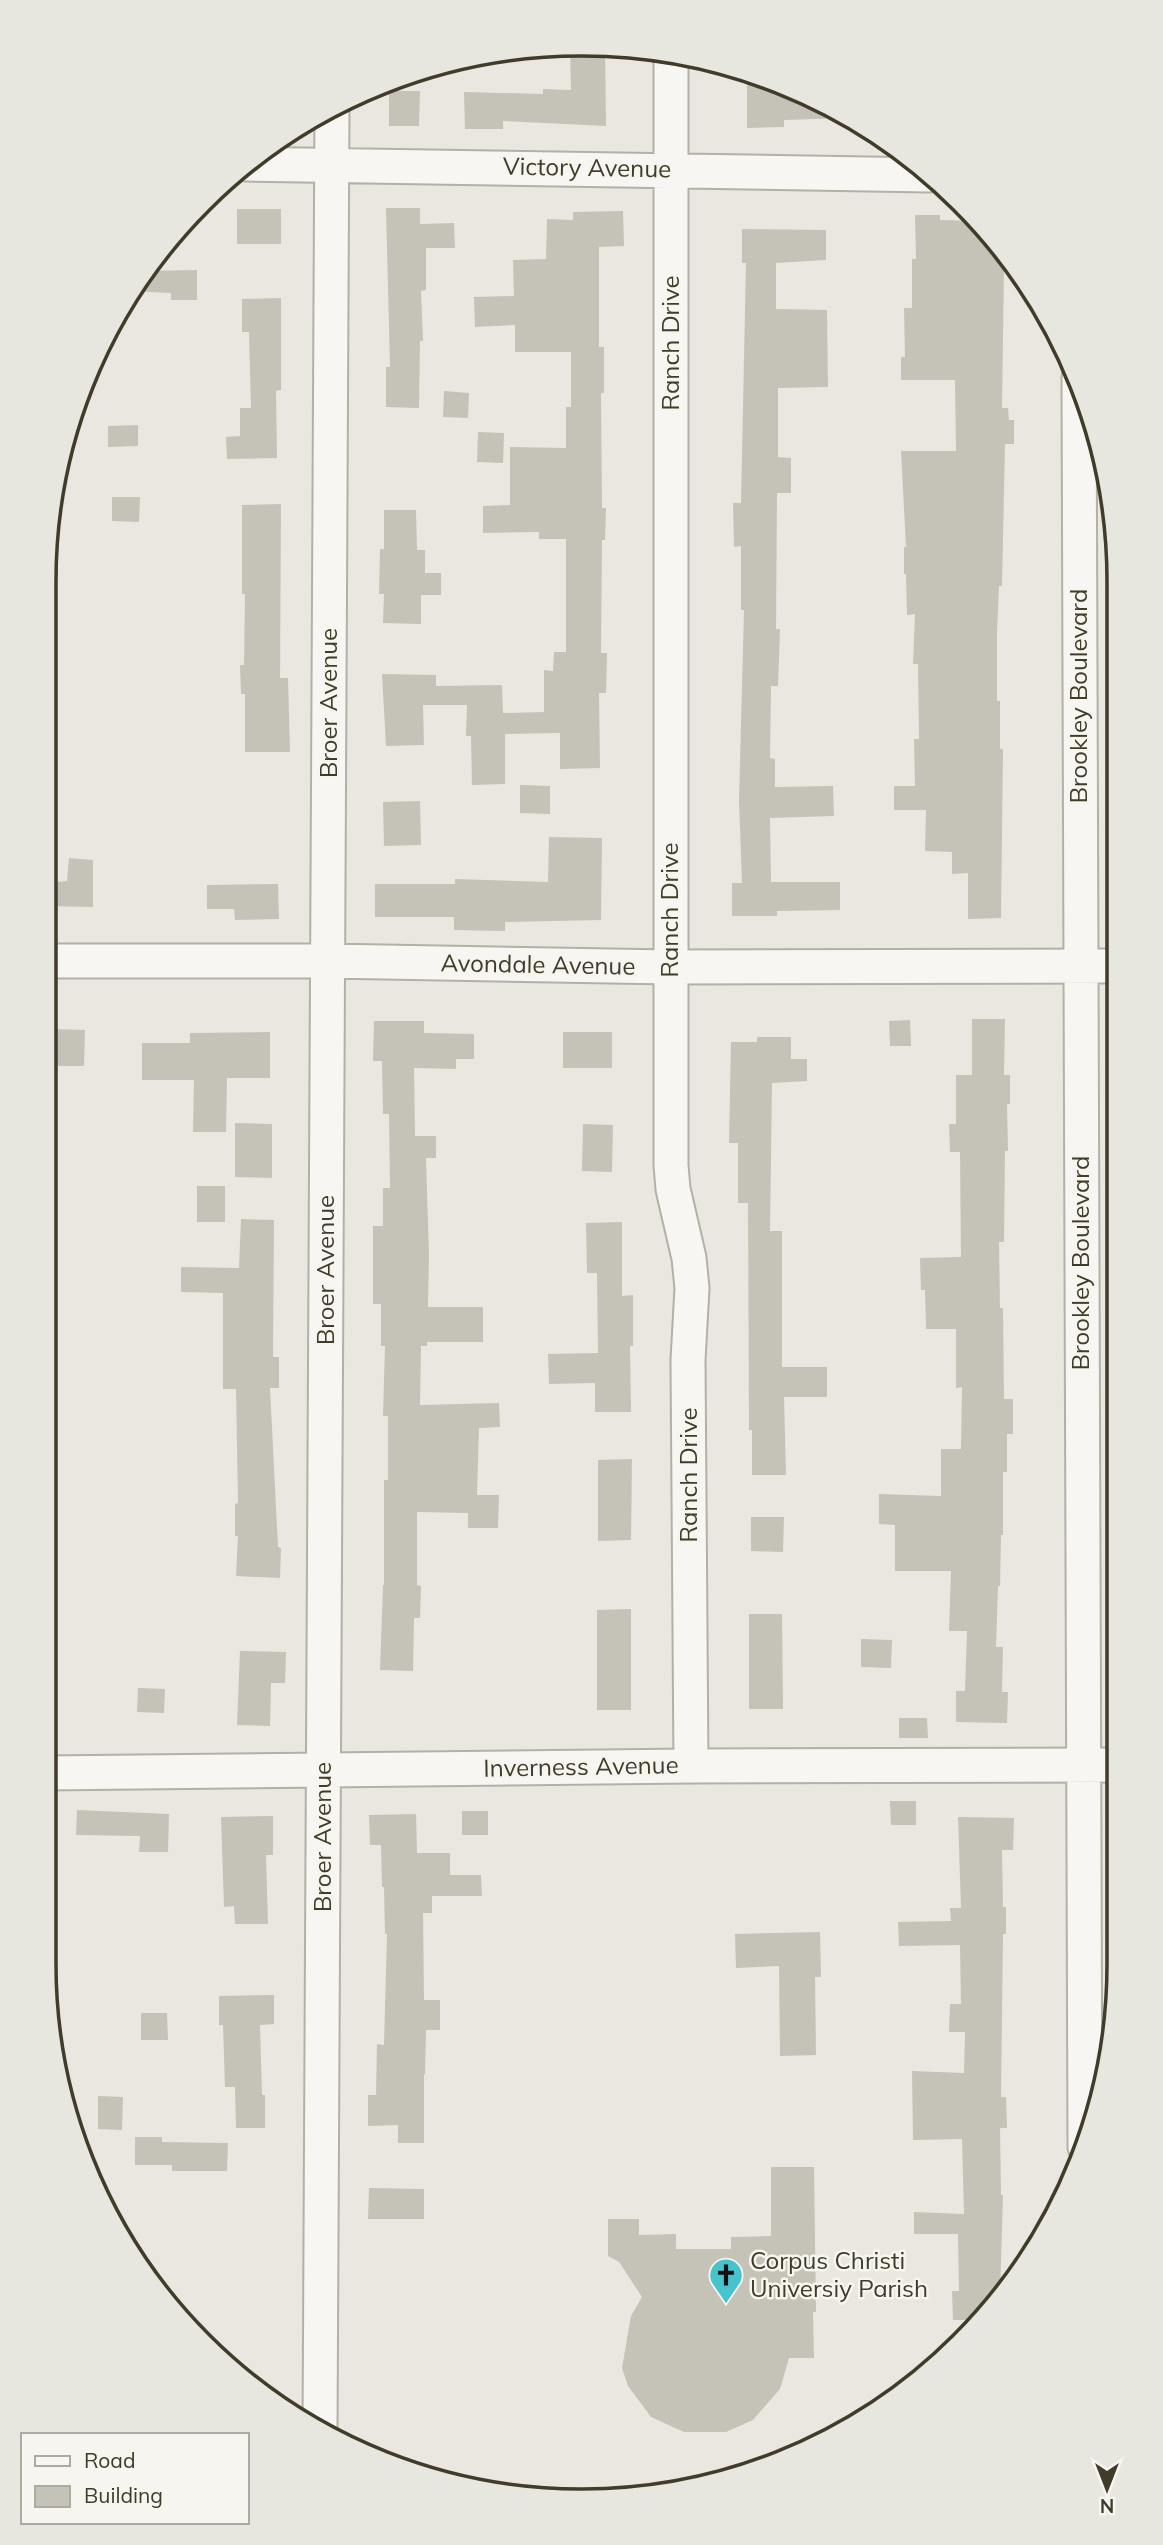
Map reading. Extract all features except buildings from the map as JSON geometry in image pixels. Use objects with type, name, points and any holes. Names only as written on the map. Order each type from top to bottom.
[{"type":"street","name":"Ranch Drive","points":[[671,64],[671,1165],[673,1189],[690,1258],[692,1289],[688,1360],[691,1766]]},
{"type":"street","name":"Broer Avenue","points":[[320,2420],[332,119]]},
{"type":"street","name":"Victory Avenue","points":[[263,164],[913,175]]},
{"type":"street","name":"Brookley Boulevard","points":[[1079,413],[1085,2113]]},
{"type":"street","name":"Avondale Avenue","points":[[56,961],[328,961],[670,967],[1107,966]]},
{"type":"street","name":"Inverness Avenue","points":[[56,1773],[691,1766],[1107,1765]]},
{"type":"place","name":"Corpus Christi Universiy Parish","points":[[726,2305]]}]
